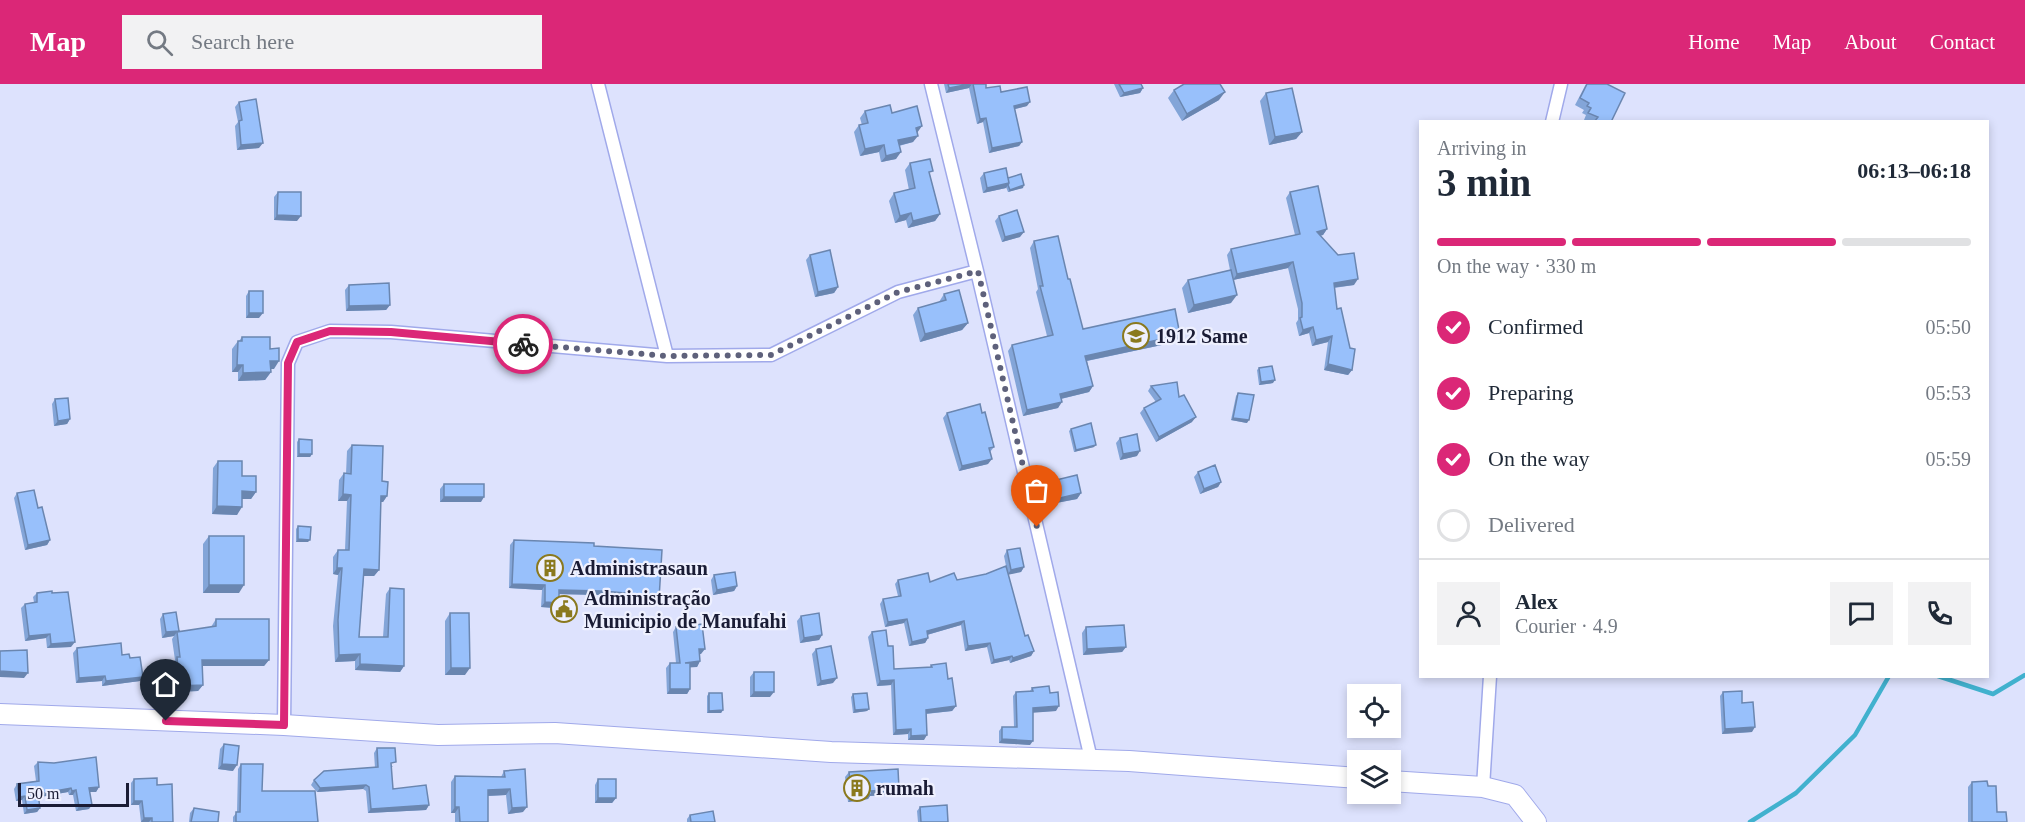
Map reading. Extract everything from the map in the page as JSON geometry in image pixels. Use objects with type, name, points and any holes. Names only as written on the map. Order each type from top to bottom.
[{"type":"main road","points":[[0,714],[284,725],[438,735],[555,733],[831,752],[1090,759],[1264,769],[1347,777]]},
{"type":"main road","points":[[1401,782],[1483,787],[1515,795],[1536,822]]},
{"type":"street","points":[[598,84],[667,356]]},
{"type":"street","points":[[931,84],[978,271],[1090,759]]},
{"type":"street","points":[[1552,120],[1561,84]]},
{"type":"street","points":[[284,725],[288,363],[297,342],[330,331],[391,332],[667,356],[771,355],[898,292],[978,271]]},
{"type":"street","points":[[1483,787],[1490,678]]},
{"type":"building","points":[[948,84],[970,84],[949,88]]},
{"type":"building","points":[[973,84],[986,84],[986,88],[1000,86],[1001,92],[1027,87],[1030,102],[1014,106],[1022,142],[992,148],[986,118],[980,119]]},
{"type":"building","points":[[1119,84],[1141,84],[1143,88],[1124,93]]},
{"type":"building","points":[[1184,84],[1220,84],[1225,92],[1187,114],[1174,90]]},
{"type":"building","points":[[1587,84],[1607,84],[1625,93],[1612,120],[1596,120],[1598,117],[1588,113],[1591,108],[1587,106],[1589,103],[1580,98]]},
{"type":"building","points":[[1292,88],[1302,132],[1275,137],[1266,93]]},
{"type":"building","points":[[256,99],[263,143],[241,145],[239,121],[242,120],[239,102]]},
{"type":"building","points":[[890,105],[892,113],[917,106],[922,126],[916,128],[918,136],[898,140],[901,152],[886,156],[884,145],[865,149],[859,125],[868,123],[865,111]]},
{"type":"building","points":[[930,159],[933,171],[929,172],[940,214],[913,221],[911,213],[900,216],[894,193],[915,188],[910,163]]},
{"type":"building","points":[[1006,168],[1009,183],[987,188],[984,173]]},
{"type":"building","points":[[1021,174],[1024,185],[1010,190],[1008,178]]},
{"type":"building","points":[[1318,186],[1327,229],[1317,232],[1338,255],[1354,253],[1358,279],[1334,283],[1337,309],[1341,308],[1350,348],[1355,349],[1352,370],[1328,364],[1332,336],[1316,340],[1313,327],[1303,330],[1300,318],[1302,317],[1302,303],[1293,262],[1237,274],[1231,249],[1300,234],[1290,192]]},
{"type":"building","points":[[278,192],[301,192],[301,216],[277,215]]},
{"type":"building","points":[[1017,210],[1024,232],[1005,237],[999,216]]},
{"type":"building","points":[[1058,236],[1083,329],[1175,309],[1180,335],[1085,356],[1093,386],[1060,394],[1062,402],[1027,410],[1012,345],[1053,335],[1040,286],[1043,286],[1034,241]]},
{"type":"building","points":[[830,250],[838,287],[818,292],[810,255]]},
{"type":"building","points":[[1231,270],[1237,295],[1194,305],[1188,280]]},
{"type":"building","points":[[389,283],[390,305],[349,306],[349,285]]},
{"type":"building","points":[[959,290],[968,323],[925,334],[918,308],[946,300],[944,294]]},
{"type":"building","points":[[249,291],[263,291],[263,313],[249,313]]},
{"type":"building","points":[[242,337],[270,337],[270,349],[279,348],[279,361],[270,361],[271,372],[243,373],[243,365],[237,365],[238,341],[242,341]]},
{"type":"building","points":[[1272,366],[1275,380],[1261,382],[1259,368]]},
{"type":"building","points":[[1177,382],[1179,397],[1184,395],[1196,417],[1159,437],[1144,408],[1161,399],[1151,386]]},
{"type":"building","points":[[1238,393],[1254,395],[1249,420],[1233,418]]},
{"type":"building","points":[[68,398],[70,419],[58,421],[55,399]]},
{"type":"building","points":[[980,404],[982,413],[985,412],[994,447],[989,448],[992,459],[962,466],[947,413]]},
{"type":"building","points":[[1091,423],[1096,445],[1076,450],[1071,429]]},
{"type":"building","points":[[1137,434],[1140,451],[1123,454],[1120,438]]},
{"type":"building","points":[[299,439],[312,440],[312,454],[299,454]]},
{"type":"building","points":[[352,445],[383,446],[382,481],[388,482],[387,496],[381,496],[379,570],[364,569],[359,637],[388,637],[390,588],[404,589],[404,666],[360,664],[360,654],[339,655],[338,620],[342,568],[337,568],[338,550],[349,550],[351,495],[343,494],[344,473],[351,474]]},
{"type":"building","points":[[218,461],[242,461],[242,476],[256,476],[256,492],[242,491],[242,507],[217,506]]},
{"type":"building","points":[[1215,465],[1221,482],[1204,489],[1198,472]]},
{"type":"building","points":[[1077,475],[1081,493],[1060,498],[1056,480]]},
{"type":"building","points":[[444,484],[484,484],[484,497],[444,497]]},
{"type":"building","points":[[34,490],[38,508],[42,507],[50,540],[28,545],[17,493]]},
{"type":"building","points":[[298,526],[311,527],[310,540],[298,539]]},
{"type":"building","points":[[209,536],[244,536],[244,585],[209,585]]},
{"type":"building","points":[[514,540],[594,543],[594,546],[662,550],[659,599],[636,598],[636,594],[559,590],[559,603],[545,602],[545,585],[512,584]]},
{"type":"building","points":[[1020,548],[1024,567],[1011,570],[1007,550]]},
{"type":"building","points":[[1006,566],[1025,636],[1028,635],[1034,651],[1013,658],[1012,656],[994,660],[990,643],[968,646],[964,621],[927,631],[928,638],[912,642],[907,619],[888,622],[883,599],[901,596],[898,580],[928,573],[930,582],[954,573],[957,580],[986,574]]},
{"type":"building","points":[[735,572],[737,586],[717,590],[714,575]]},
{"type":"building","points":[[52,591],[52,593],[68,592],[75,642],[51,644],[50,634],[29,636],[25,604],[37,602],[37,593]]},
{"type":"building","points":[[176,612],[179,631],[166,632],[163,614]]},
{"type":"building","points":[[450,613],[469,613],[470,668],[451,668]]},
{"type":"building","points":[[819,613],[822,635],[804,638],[801,616]]},
{"type":"building","points":[[216,619],[269,619],[269,660],[202,660],[203,685],[179,686],[177,657],[180,657],[177,632],[216,626]]},
{"type":"building","points":[[702,624],[705,649],[699,649],[700,661],[685,663],[690,663],[690,689],[670,689],[670,663],[680,663],[676,627]]},
{"type":"building","points":[[1124,625],[1126,647],[1087,649],[1086,627]]},
{"type":"building","points":[[886,630],[888,646],[893,646],[894,669],[932,667],[931,665],[946,663],[948,679],[952,678],[956,706],[926,710],[927,735],[911,736],[911,729],[896,730],[894,680],[880,681],[872,632]]},
{"type":"building","points":[[121,643],[122,655],[129,654],[130,658],[140,657],[143,677],[106,681],[105,676],[79,678],[77,648]]},
{"type":"building","points":[[831,646],[837,678],[821,681],[816,649]]},
{"type":"building","points":[[27,650],[28,673],[0,671],[0,651]]},
{"type":"building","points":[[754,672],[774,672],[774,692],[754,692]]},
{"type":"building","points":[[1049,686],[1050,693],[1058,692],[1059,706],[1033,708],[1033,741],[1002,739],[1002,727],[1017,727],[1016,692],[1033,691],[1032,688]]},
{"type":"building","points":[[165,691],[176,691],[177,706],[166,706]]},
{"type":"building","points":[[1742,691],[1742,703],[1753,702],[1755,727],[1725,729],[1723,692]]},
{"type":"building","points":[[709,693],[722,693],[723,710],[709,711]]},
{"type":"building","points":[[867,693],[869,709],[855,710],[853,694]]},
{"type":"building","points":[[224,744],[239,746],[237,765],[222,764]]},
{"type":"building","points":[[377,748],[395,748],[396,762],[391,763],[393,789],[426,785],[429,805],[371,809],[369,787],[366,785],[320,788],[314,780],[324,771],[378,767]]},
{"type":"building","points":[[96,757],[99,787],[89,788],[92,805],[79,807],[76,790],[72,791],[71,788],[38,794],[40,808],[27,810],[25,796],[19,797],[17,784],[39,781],[38,762],[54,763]]},
{"type":"building","points":[[241,764],[263,764],[262,791],[315,791],[318,822],[236,822],[236,812],[240,812]]},
{"type":"building","points":[[525,769],[527,807],[512,808],[510,789],[488,790],[488,822],[460,822],[459,807],[455,807],[455,776],[505,777],[504,771]]},
{"type":"building","points":[[898,769],[899,789],[871,791],[872,794],[852,797],[849,772]]},
{"type":"building","points":[[157,778],[157,785],[172,784],[173,822],[152,822],[152,818],[144,818],[142,801],[134,801],[134,779]]},
{"type":"building","points":[[598,779],[616,779],[616,798],[598,798]]},
{"type":"building","points":[[1987,781],[1988,786],[1996,786],[1997,812],[2006,812],[2007,822],[1972,822],[1972,782]]},
{"type":"building","name":"rumah","points":[[947,805],[948,822],[921,822],[920,807]]},
{"type":"building","points":[[194,808],[219,812],[218,822],[191,822]]},
{"type":"building","points":[[713,811],[715,822],[691,822],[690,815]]},
{"type":"waterway","points":[[1944,678],[1993,694],[2025,675]]},
{"type":"waterway","points":[[1750,822],[1796,793],[1855,735],[1888,678]]},
{"type":"way so far","points":[[523,344],[667,356],[771,355],[898,292],[978,271],[1037,527]]},
{"type":"place","name":"1912 Same","points":[[1136,336]]},
{"type":"place","name":"Administrasaun","points":[[550,568]]},
{"type":"place","name":"Administração Municipio de Manufahi","points":[[564,609]]},
{"type":"place","name":"rumah","points":[[857,788]]},
{"type":"route","points":[[166,721],[284,725],[288,363],[297,342],[330,331],[391,332],[523,344]]}]
